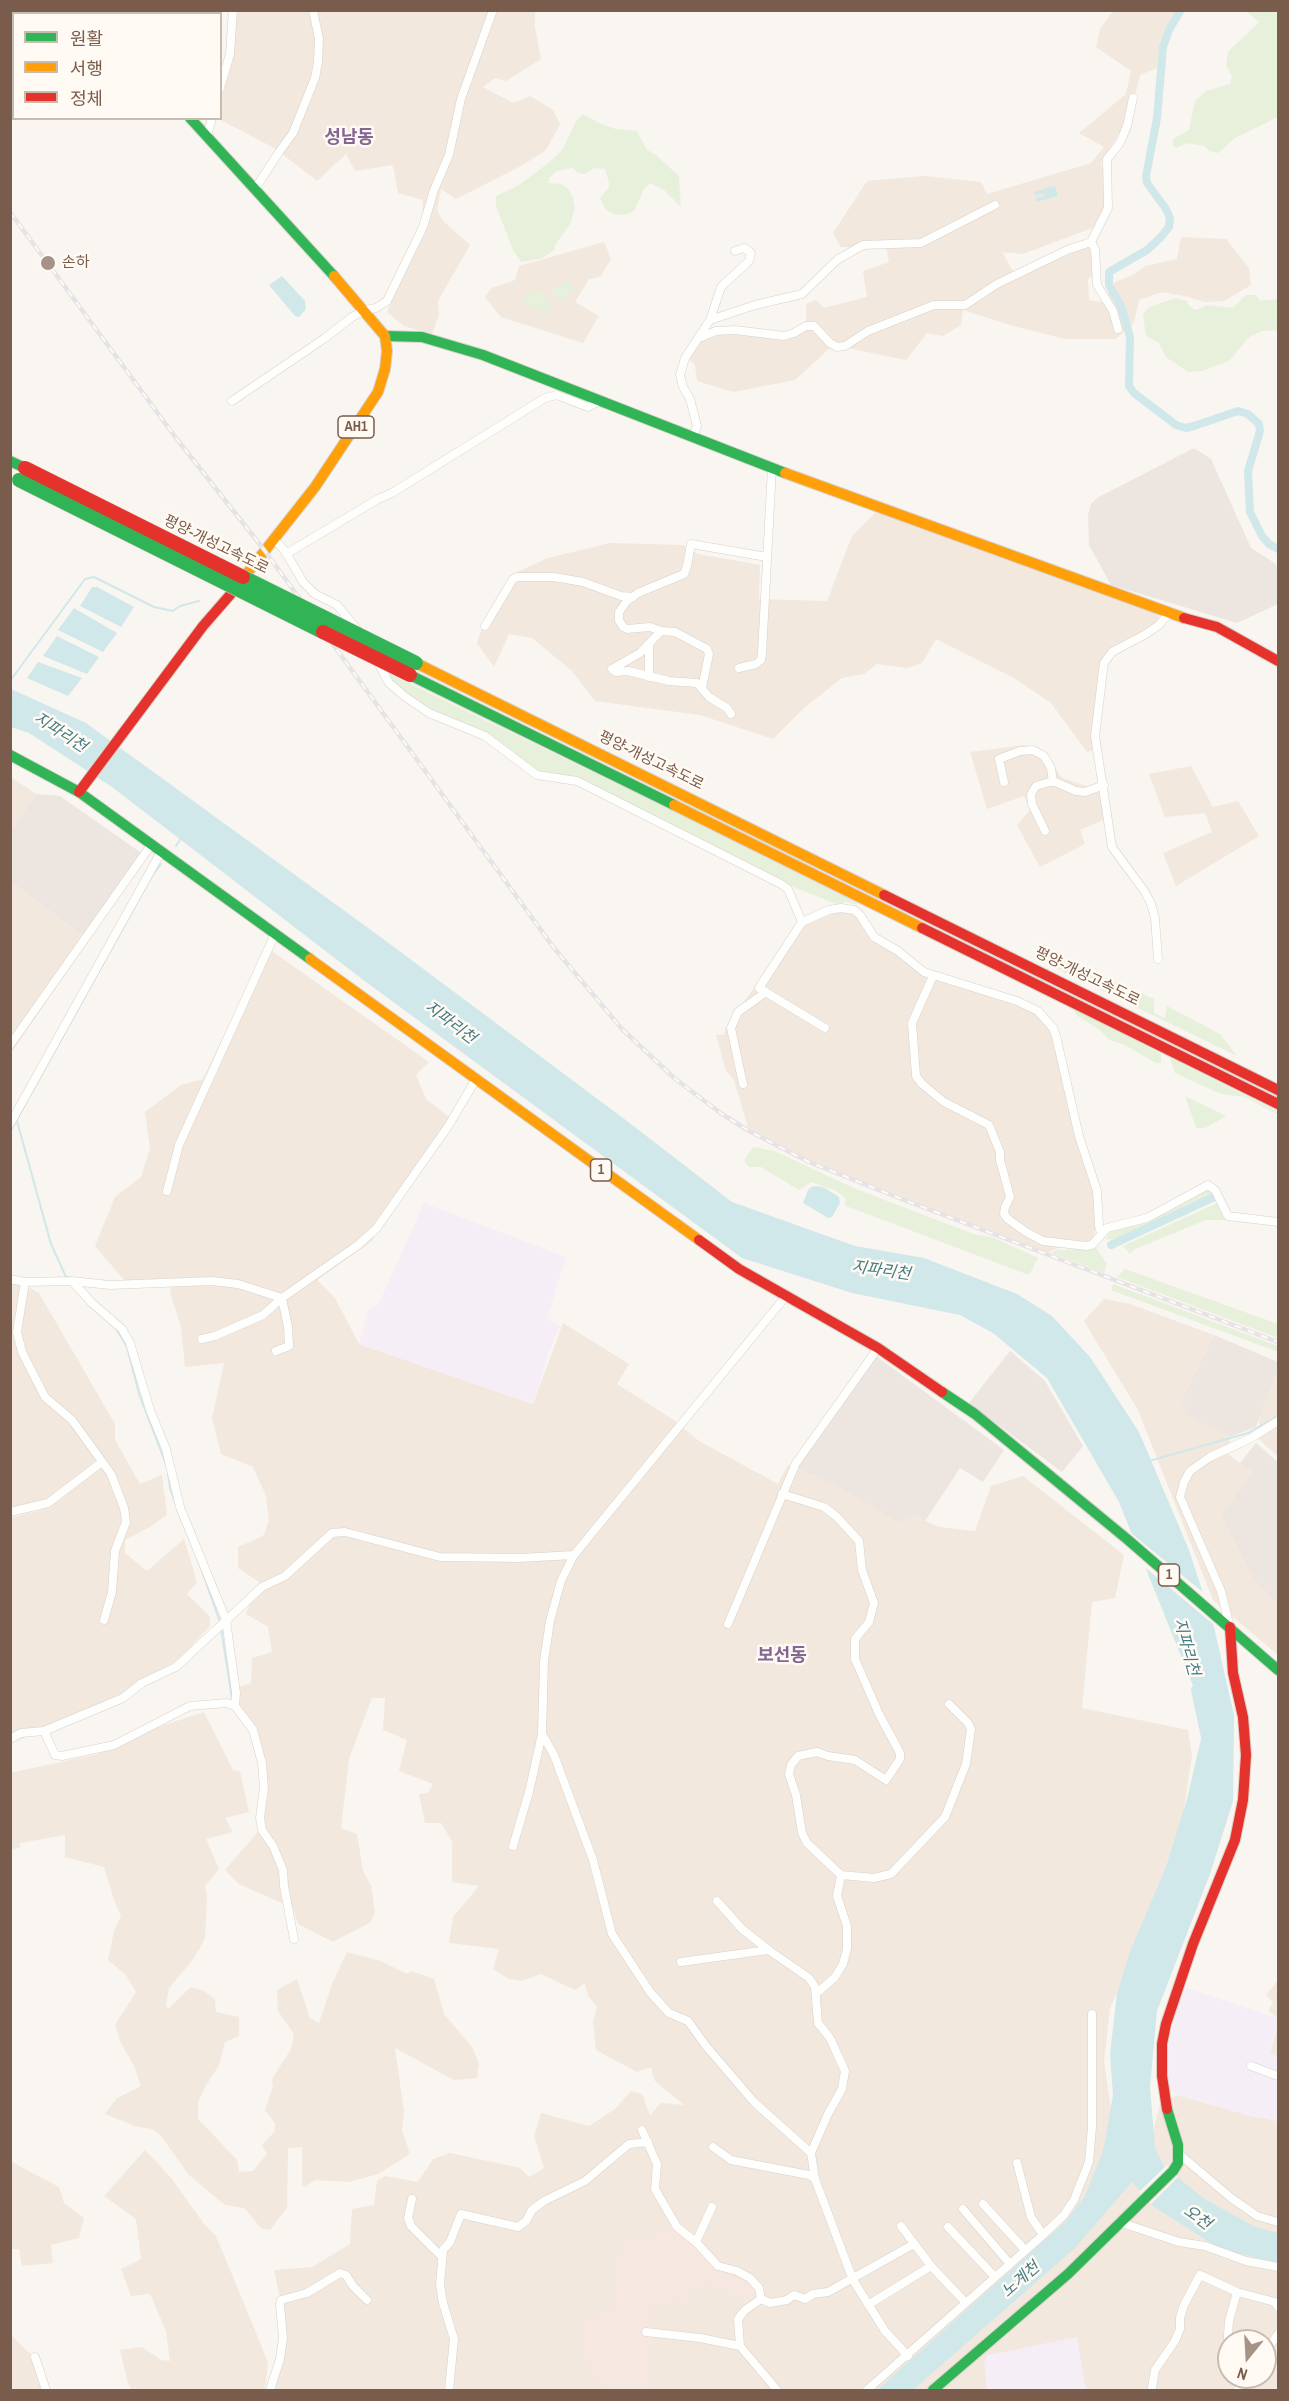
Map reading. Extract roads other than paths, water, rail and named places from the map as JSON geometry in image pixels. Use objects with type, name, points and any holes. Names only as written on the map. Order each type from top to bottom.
[{"type":"main road","points":[[192,120],[365,310],[384,336],[398,334],[422,337],[483,355],[598,402],[772,468],[1060,572],[1168,614],[1217,627],[1278,661]]},
{"type":"main road","name":"AH1","points":[[79,792],[203,626],[227,599],[315,486],[378,392],[385,369],[387,351],[384,336]]},
{"type":"main road","name":"평양-개성고속도로","points":[[10,461],[18,475],[1278,1090]]},
{"type":"main road","name":"평양-개성고속도로","points":[[413,669],[1278,1104]]},
{"type":"main road","name":"1","points":[[10,755],[79,792],[739,1269],[878,1348],[975,1414],[1127,1539],[1278,1670]]},
{"type":"main road","points":[[933,2391],[1145,2198],[1173,2171],[1178,2163],[1178,2145],[1166,2107],[1161,2076],[1162,2044],[1166,2024],[1193,1944],[1235,1840],[1243,1800],[1246,1755],[1244,1726],[1233,1673],[1230,1627]]},
{"type":"street","points":[[222,81],[230,54],[233,10]]},
{"type":"street","points":[[255,189],[293,133],[315,78],[319,39],[313,10]]},
{"type":"street","points":[[232,401],[365,310],[376,308],[387,302],[423,227],[434,190],[450,155],[461,99],[493,10]]},
{"type":"street","points":[[699,338],[716,331],[735,330],[784,336],[806,326],[814,326],[830,344],[837,348],[845,346],[868,331],[934,305],[965,305],[997,284],[1067,250],[1091,242],[1108,208],[1107,159],[1120,143],[1127,126],[1132,98]]},
{"type":"street","points":[[207,136],[211,120]]},
{"type":"street","points":[[710,321],[754,305],[802,294],[837,260],[863,245],[921,243],[995,205]]},
{"type":"street","points":[[1091,242],[1095,249],[1097,285],[1113,311],[1119,329]]},
{"type":"street","points":[[693,437],[697,426],[690,399],[682,387],[680,375],[685,358],[710,321],[721,287],[749,261],[751,253],[749,251],[735,250]]},
{"type":"street","points":[[286,554],[392,493],[545,398],[557,395],[588,407],[598,402]]},
{"type":"street","points":[[739,668],[756,664],[761,660],[772,468]]},
{"type":"street","points":[[274,539],[303,582],[315,594],[337,605],[351,619],[389,683],[404,696],[429,713],[485,736],[537,775],[577,781],[781,884],[788,889],[802,922]]},
{"type":"street","points":[[702,688],[709,654],[707,649],[675,632],[650,627],[627,629],[619,620],[619,612],[633,597],[684,574],[691,544],[767,557]]},
{"type":"street","points":[[485,626],[517,576],[554,577],[592,585],[621,596],[633,597]]},
{"type":"street","points":[[1158,959],[1155,918],[1151,904],[1145,892],[1112,847],[1095,736],[1104,663],[1112,652],[1146,634],[1159,625],[1168,614]]},
{"type":"street","points":[[661,631],[640,653],[612,669],[616,672],[628,671],[669,681],[692,682],[702,688],[709,697],[727,708],[731,714]]},
{"type":"street","points":[[649,645],[650,677]]},
{"type":"street","points":[[1004,782],[999,759],[1020,751],[1033,750],[1044,756],[1051,768],[1053,782]]},
{"type":"street","points":[[1044,831],[1030,794],[1036,786],[1053,782],[1085,792],[1104,785]]},
{"type":"street","points":[[10,1045],[156,848]]},
{"type":"street","points":[[10,1124],[156,848]]},
{"type":"street","points":[[825,1028],[759,988],[802,922],[829,910],[841,908],[854,910],[867,923],[874,937],[891,946],[933,976],[1017,1001],[1038,1011],[1053,1028],[1079,1136],[1097,1191],[1101,1233]]},
{"type":"street","points":[[166,1191],[179,1145],[275,934]]},
{"type":"street","points":[[933,976],[912,1023],[915,1076],[944,1102],[989,1125],[1000,1152],[1010,1197],[1005,1207],[1008,1219],[1043,1241],[1064,1245],[1092,1245],[1101,1233],[1114,1226],[1147,1218],[1208,1185],[1215,1190],[1228,1216],[1278,1222]]},
{"type":"street","points":[[743,1084],[731,1028],[738,1012],[766,992]]},
{"type":"street","points":[[202,1339],[215,1336],[263,1315],[282,1298],[358,1245],[376,1229],[449,1125],[476,1079]]},
{"type":"street","points":[[10,1279],[25,1282],[69,1281],[110,1285],[212,1281],[238,1284],[282,1298]]},
{"type":"street","points":[[69,1281],[92,1304],[123,1329],[130,1342],[150,1410],[166,1449],[180,1507],[226,1620],[236,1693],[235,1706]]},
{"type":"street","points":[[25,1282],[17,1332],[22,1352],[45,1397],[72,1420],[111,1474],[120,1495],[126,1522],[115,1551],[112,1592],[104,1620]]},
{"type":"street","points":[[513,1846],[529,1792],[542,1734],[544,1661],[550,1621],[561,1581],[574,1554],[786,1296]]},
{"type":"street","points":[[276,1351],[289,1346],[282,1298]]},
{"type":"street","points":[[728,1624],[796,1463],[878,1348]]},
{"type":"street","points":[[1230,1627],[1221,1591],[1180,1497],[1190,1471],[1278,1421]]},
{"type":"street","points":[[10,1512],[48,1503],[102,1462]]},
{"type":"street","points":[[782,1494],[824,1507],[837,1517],[859,1541],[862,1570],[874,1603],[868,1622],[855,1639],[855,1659],[879,1714],[900,1753],[900,1759],[886,1780],[855,1760],[817,1752],[798,1756],[791,1765],[789,1774],[796,1795],[802,1833],[807,1843],[841,1875],[874,1878],[891,1874],[945,1817],[966,1764],[971,1729],[949,1704]]},
{"type":"street","points":[[10,1739],[21,1734],[44,1731],[123,1698],[142,1683],[176,1667],[262,1587],[285,1576],[332,1533],[337,1532],[440,1557],[519,1558],[574,1554]]},
{"type":"street","points":[[44,1731],[56,1755],[62,1756],[114,1744],[189,1706],[227,1703],[235,1706],[253,1730],[262,1763],[264,1788],[262,1830],[273,1845],[283,1870],[294,1939]]},
{"type":"street","points":[[542,1734],[554,1755],[594,1860],[612,1934],[632,1967],[669,2013],[688,2021],[706,2046],[754,2102],[811,2153]]},
{"type":"street","points":[[817,1993],[836,1977],[847,1949],[847,1926],[837,1896],[841,1875]]},
{"type":"street","points":[[717,1902],[730,1918],[768,1950],[809,1978],[817,1993],[818,2023],[830,2038],[845,2071],[842,2089],[811,2153],[815,2179],[853,2280],[885,2331],[908,2356]]},
{"type":"street","points":[[681,1962],[768,1950]]},
{"type":"street","points":[[867,2391],[965,2302],[1041,2238],[1064,2215],[1074,2200],[1089,2162],[1092,2127],[1092,2014]]},
{"type":"street","points":[[1251,2066],[1278,2076]]},
{"type":"street","points":[[642,2130],[657,2164],[655,2189],[677,2227],[696,2242],[718,2266],[737,2271],[750,2278],[759,2288],[761,2299]]},
{"type":"street","points":[[450,2391],[454,2339],[441,2293],[442,2257],[443,2250],[450,2242],[461,2214],[518,2227],[526,2221],[532,2210],[544,2201],[585,2181],[629,2145],[648,2142]]},
{"type":"street","points":[[713,2147],[731,2160],[809,2175],[815,2179]]},
{"type":"street","points":[[1178,2153],[1230,2197],[1257,2216],[1278,2222]]},
{"type":"street","points":[[1017,2163],[1031,2217],[1041,2238]]},
{"type":"street","points":[[412,2199],[408,2218],[411,2226],[442,2257]]},
{"type":"street","points":[[983,2205],[1025,2250]]},
{"type":"street","points":[[696,2242],[712,2207]]},
{"type":"street","points":[[963,2210],[1010,2264]]},
{"type":"street","points":[[1119,2222],[1179,2242],[1205,2246],[1246,2261],[1278,2267]]},
{"type":"street","points":[[901,2226],[931,2266],[965,2302]]},
{"type":"street","points":[[948,2227],[995,2277]]},
{"type":"street","points":[[777,2391],[740,2346],[738,2319],[745,2310],[761,2299],[777,2303],[794,2295],[805,2299],[813,2294],[828,2292],[914,2244]]},
{"type":"street","points":[[868,2305],[931,2266]]},
{"type":"street","points":[[270,2391],[280,2359],[283,2338],[281,2300],[307,2293],[333,2275],[340,2273],[346,2275],[352,2286],[367,2300]]},
{"type":"street","points":[[1152,2387],[1155,2370],[1175,2341],[1180,2329],[1180,2318],[1184,2305],[1200,2275],[1237,2292],[1275,2302],[1278,2307]]},
{"type":"street","points":[[1228,2329],[1237,2292]]},
{"type":"street","points":[[646,2332],[700,2338],[740,2346]]},
{"type":"street","points":[[35,2357],[46,2391]]},
{"type":"water","points":[[1055,186],[1058,196],[1036,202],[1037,197],[1044,196],[1043,193],[1036,196],[1033,192]]},
{"type":"water","points":[[282,276],[305,301],[306,309],[299,317],[295,316],[269,285]]},
{"type":"water","points":[[92,587],[97,587],[134,607],[121,627],[80,606]]},
{"type":"water","points":[[74,608],[117,633],[103,652],[58,630]]},
{"type":"water","points":[[57,636],[99,657],[87,674],[43,656]]},
{"type":"water","points":[[38,662],[82,678],[68,696],[27,678]]},
{"type":"water","points":[[11,689],[86,723],[386,941],[732,1202],[855,1246],[924,1258],[1017,1294],[1052,1316],[1090,1357],[1139,1432],[1189,1550],[1214,1627],[1234,1715],[1233,1801],[1210,1874],[1157,2011],[1150,2086],[1155,2149],[1164,2166],[1203,2198],[1255,2227],[1278,2233],[1278,2263],[1226,2250],[1209,2242],[1153,2206],[1132,2182],[1075,2248],[913,2390],[877,2390],[1065,2222],[1085,2196],[1103,2151],[1113,2095],[1110,2054],[1117,1993],[1131,1949],[1166,1867],[1187,1799],[1206,1718],[1119,1502],[1047,1378],[993,1333],[960,1315],[852,1293],[742,1258],[362,979],[112,787],[29,733],[11,727]]},
{"type":"water","points":[[818,1186],[839,1197],[840,1203],[832,1217],[828,1218],[803,1203],[808,1190]]},
{"type":"waterway","points":[[1181,10],[1169,30],[1163,47],[1157,118],[1146,176],[1147,183],[1166,209],[1170,218],[1169,227],[1147,250],[1109,272],[1109,285],[1121,306],[1130,337],[1129,386],[1134,393],[1176,425],[1186,428],[1238,411],[1248,414],[1259,424],[1260,431],[1248,471],[1250,512],[1262,536],[1278,549]]},
{"type":"waterway","points":[[10,681],[85,579],[94,577],[154,607],[173,611],[180,606],[199,601]]},
{"type":"waterway","points":[[176,846],[181,838]]},
{"type":"waterway","points":[[10,1132],[152,876],[161,864]]},
{"type":"waterway","points":[[17,1121],[51,1244],[67,1279]]},
{"type":"waterway","points":[[1111,1245],[1214,1197]]},
{"type":"waterway","points":[[115,1327],[127,1347],[139,1394],[167,1467]]},
{"type":"waterway","points":[[1149,1461],[1248,1433],[1278,1416]]},
{"type":"waterway","points":[[168,1473],[170,1488],[182,1522]]},
{"type":"waterway","points":[[197,1557],[220,1622]]},
{"type":"waterway","points":[[221,1628],[232,1699]]},
{"type":"waterway","name":"지파리천","points":[[1197,1690],[1207,1737]]},
{"type":"railway","points":[[10,212],[176,438],[265,551],[554,948],[622,1029],[674,1078],[749,1131],[809,1162],[1278,1342]]},
{"type":"place","name":"손하","points":[[48,263]]},
{"type":"district","name":"성남동","points":[[349,138]]},
{"type":"district","name":"보선동","points":[[782,1656]]},
{"type":"water label","name":"오천","points":[[1197,2218]]},
{"type":"water label","name":"노계천","points":[[1021,2280]]}]
